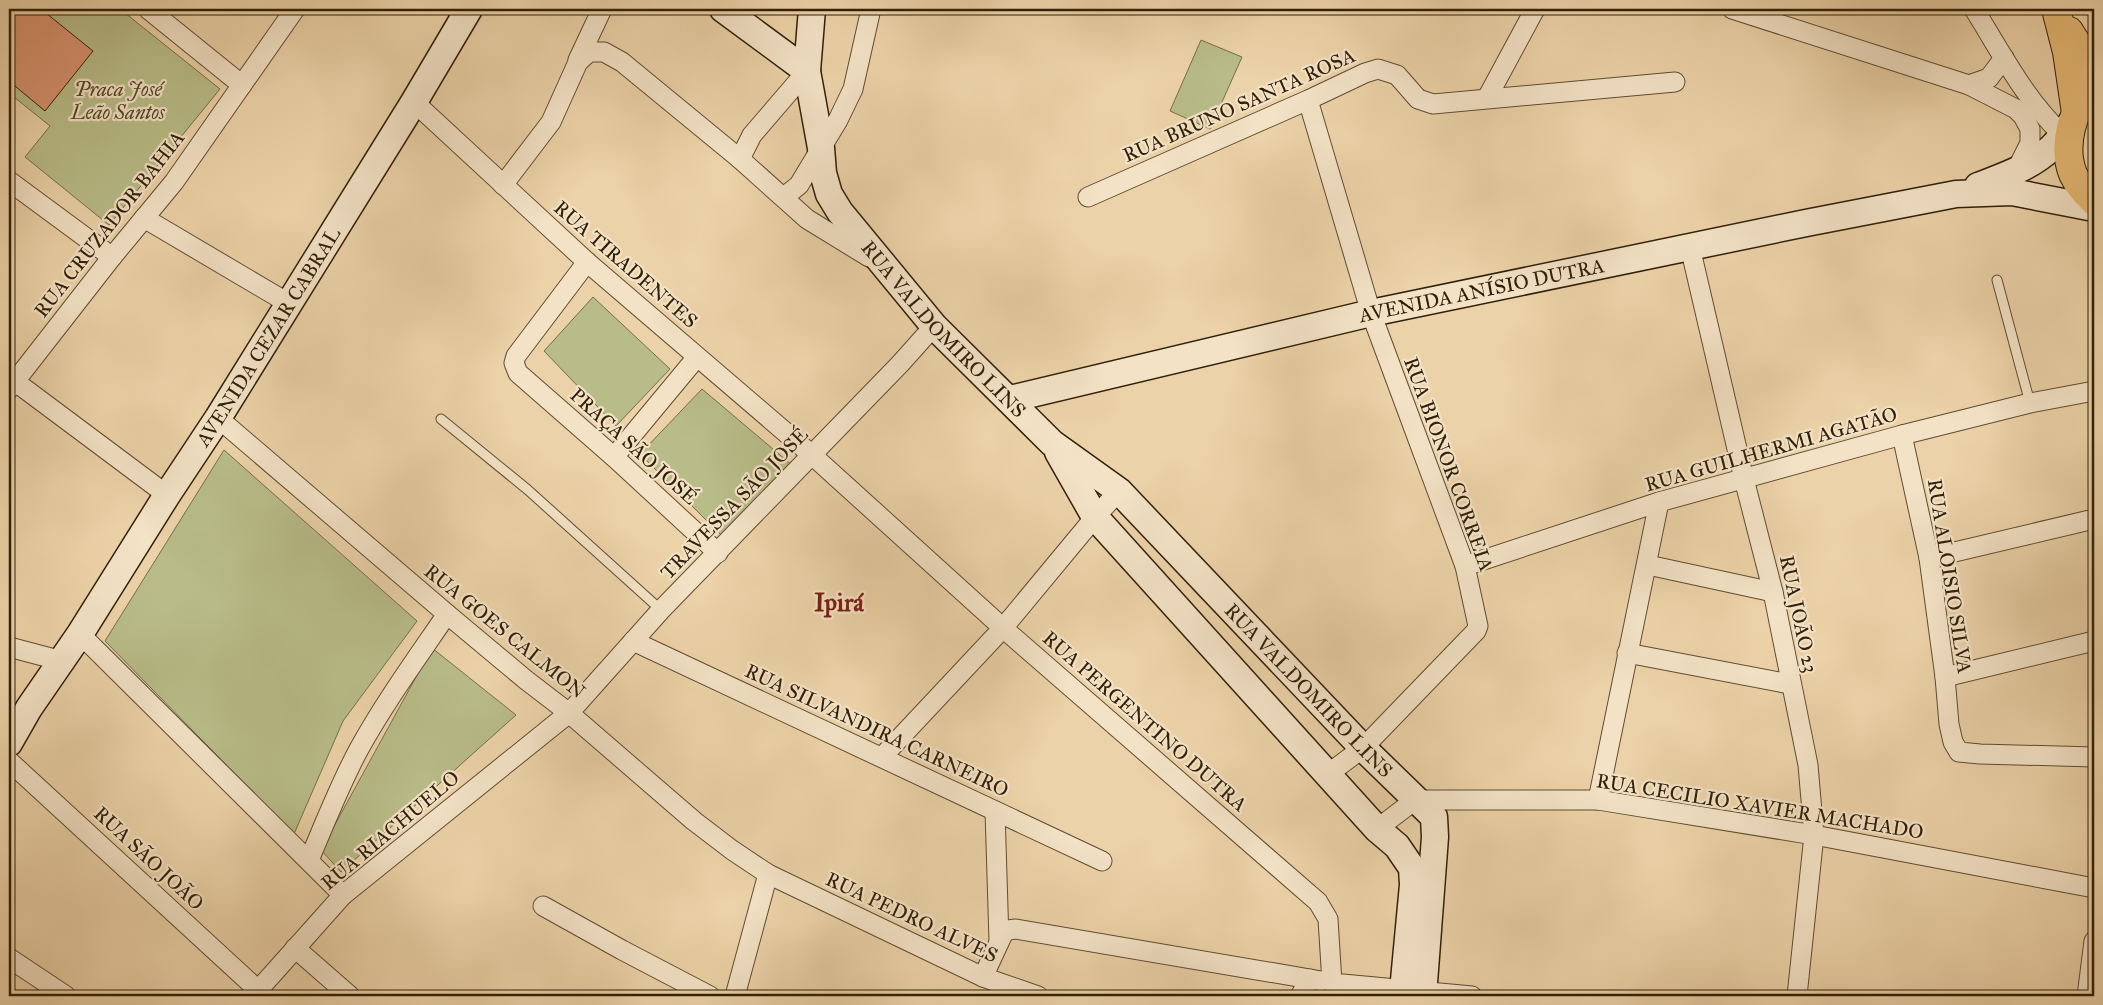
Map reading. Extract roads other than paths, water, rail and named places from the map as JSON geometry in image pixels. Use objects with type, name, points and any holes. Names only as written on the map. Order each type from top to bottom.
[{"type":"main road","name":"AVENIDA CEZAR CABRAL","points":[[9,743],[29,708],[80,634],[167,495],[218,418],[414,102],[469,9]]},
{"type":"main road","points":[[723,9],[807,72]]},
{"type":"main road","name":"RUA VALDOMIRO LINS","points":[[812,9],[807,72],[821,148],[822,173],[829,194],[840,212],[934,326],[1052,442],[1119,491],[1363,748],[1434,817],[1435,837],[1414,994]]},
{"type":"main road","points":[[2056,11],[2094,45]]},
{"type":"main road","points":[[2056,11],[2094,71]]},
{"type":"main road","points":[[2056,11],[2068,52],[2071,123],[2068,157],[2077,181],[2094,201]]},
{"type":"main road","points":[[1956,194],[2015,172],[2051,148],[2071,123],[2085,96],[2094,88]]},
{"type":"main road","points":[[1956,194],[2012,192],[2094,208]]},
{"type":"main road","name":"AVENIDA ANÍSIO DUTRA","points":[[1010,399],[1371,313],[1956,194]]},
{"type":"main road","name":"RUA VALDOMIRO LINS","points":[[1052,442],[1095,517],[1377,829],[1397,846],[1412,868],[1414,994]]},
{"type":"street","points":[[148,9],[242,85]]},
{"type":"street","name":"RUA CRUZADOR BAHIA","points":[[11,383],[174,182],[295,9]]},
{"type":"street","points":[[504,185],[551,122],[602,9]]},
{"type":"street","points":[[784,197],[799,185],[838,120],[853,89],[871,9]]},
{"type":"street","points":[[1487,98],[1535,9]]},
{"type":"street","points":[[1732,9],[1969,86],[2016,109],[2023,116],[2030,129],[2030,143],[2015,172]]},
{"type":"street","points":[[1974,9],[2004,58],[2047,120],[2071,123]]},
{"type":"street","points":[[578,62],[589,52],[604,52],[622,62],[682,114],[740,159],[807,219],[851,244],[888,270]]},
{"type":"street","points":[[1969,86],[1989,78],[2004,58]]},
{"type":"street","name":"RUA BRUNO SANTA ROSA","points":[[1088,197],[1365,73],[1378,69],[1396,74],[1418,100],[1433,104],[1675,82]]},
{"type":"street","points":[[740,159],[752,135],[807,72]]},
{"type":"street","name":"RUA BIONOR CORREIA","points":[[1308,100],[1371,313],[1465,566],[1478,626],[1476,631],[1363,748]]},
{"type":"street","name":"RUA TIRADENTES","points":[[414,102],[587,262],[812,455]]},
{"type":"street","points":[[9,181],[112,257]]},
{"type":"street","points":[[144,218],[288,303]]},
{"type":"street","name":"RUA JOÃO 23","points":[[1690,247],[1744,479],[1774,592],[1790,684],[1808,765],[1814,835],[1797,996]]},
{"type":"street","name":"PRAÇA SÃO JOSÉ","points":[[587,262],[516,356],[514,363],[518,374],[614,456],[718,553]]},
{"type":"street","name":"TRAVESSA SÃO JOSÉ","points":[[569,712],[661,610],[900,364],[934,326]]},
{"type":"street","points":[[614,456],[697,357]]},
{"type":"street","points":[[11,383],[167,495]]},
{"type":"street","name":"RUA GUILHERMI AGATÃO","points":[[1465,566],[1659,502],[1902,435],[2030,403],[2094,391]]},
{"type":"street","name":"RUA GOES CALMON","points":[[218,418],[447,614],[526,680],[569,712],[694,820],[732,850],[768,874]]},
{"type":"street","name":"RUA ALOISIO SILVA","points":[[1902,435],[1929,558],[1945,677],[1949,724],[1953,742],[1959,752],[2094,756]]},
{"type":"street","name":"RUA PERGENTINO DUTRA","points":[[812,455],[1003,628],[1318,902],[1328,919],[1332,984]]},
{"type":"street","points":[[882,758],[1003,628],[1095,517],[1119,491]]},
{"type":"street","points":[[1598,800],[1627,653],[1648,565],[1659,502]]},
{"type":"street","points":[[1929,558],[2094,519]]},
{"type":"street","points":[[1648,565],[1774,592]]},
{"type":"street","points":[[309,860],[360,748],[391,696],[447,614]]},
{"type":"street","points":[[80,634],[343,895]]},
{"type":"street","name":"RUA SILVANDIRA CARNEIRO","points":[[634,641],[1102,861]]},
{"type":"street","points":[[1945,677],[2094,641]]},
{"type":"street","points":[[11,646],[62,661]]},
{"type":"street","points":[[1627,653],[1790,684]]},
{"type":"street","name":"RUA RIACHUELO","points":[[256,993],[343,895],[569,712]]},
{"type":"street","points":[[1328,774],[1363,748]]},
{"type":"street","name":"RUA SÃO JOÃO","points":[[9,760],[256,993]]},
{"type":"street","points":[[1377,829],[1415,800]]},
{"type":"street","name":"RUA CECILIO XAVIER MACHADO","points":[[1415,800],[1598,800],[1814,835],[2094,888]]},
{"type":"street","points":[[995,811],[999,941]]},
{"type":"street","points":[[734,996],[768,874]]},
{"type":"street","name":"RUA PEDRO ALVES","points":[[768,874],[983,977],[1038,996]]},
{"type":"street","points":[[543,906],[710,996]]},
{"type":"street","points":[[983,977],[1003,934],[1016,929],[1332,984],[1414,994],[1472,996]]},
{"type":"street","points":[[2087,996],[2094,941]]},
{"type":"street","points":[[295,948],[350,996]]},
{"type":"street","points":[[9,958],[66,996]]},
{"type":"street","points":[[1300,996],[1310,979]]},
{"type":"lane","points":[[1997,280],[2030,403]]},
{"type":"lane","points":[[441,419],[528,490],[661,610]]},
{"type":"district","name":"Ipirá","points":[[839,602]]},
{"type":"park label","name":"Praca José Leão Santos","points":[[118,100]]}]
